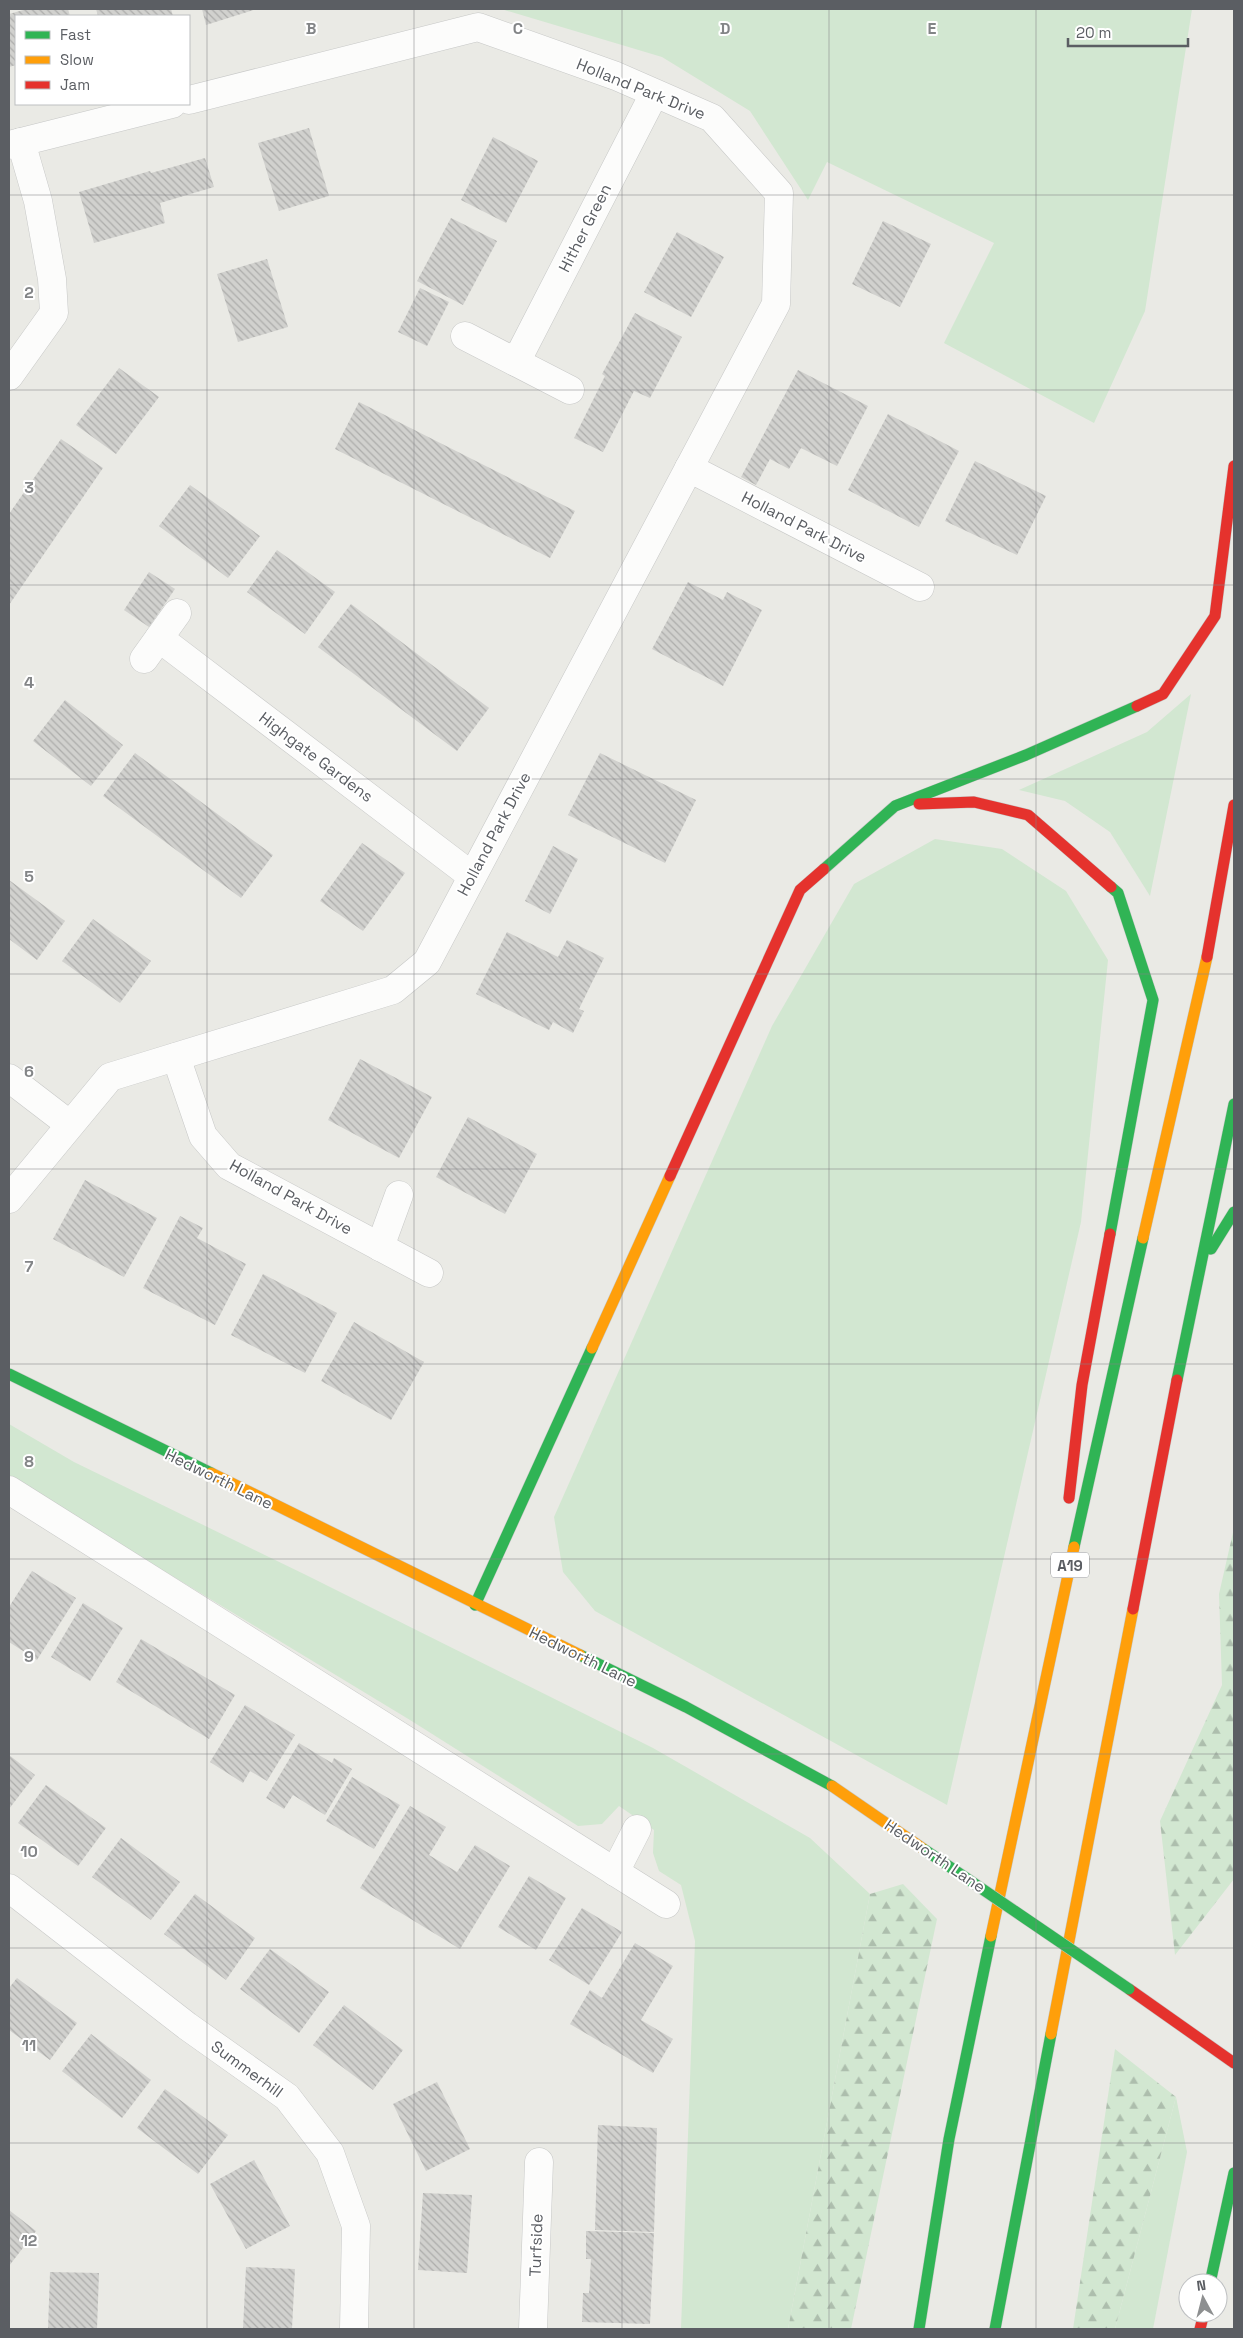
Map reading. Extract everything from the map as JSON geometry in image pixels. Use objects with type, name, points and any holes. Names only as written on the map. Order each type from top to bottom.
[{"type":"main road","points":[[475,1605],[800,890],[895,806],[1026,755],[1163,694],[1215,616],[1234,466]]},
{"type":"main road","points":[[895,806],[974,802],[1028,815],[1118,893],[1153,1000],[1082,1385],[1055,1629]]},
{"type":"main road","name":"A19","points":[[919,2329],[949,2139],[1055,1629],[1208,946],[1234,804]]},
{"type":"main road","points":[[995,2329],[1162,1456],[1234,1104]]},
{"type":"main road","points":[[1202,1264],[1234,1212]]},
{"type":"main road","name":"Hedworth Lane","points":[[9,1374],[475,1605],[686,1707],[834,1787],[1234,2063]]},
{"type":"main road","points":[[1212,2273],[1234,2172]]},
{"type":"street","name":"Holland Park Drive","points":[[9,1199],[69,1124],[110,1078],[393,990],[427,962],[776,304],[779,193],[712,118],[616,76],[478,27],[190,100]]},
{"type":"street","name":"Hither Green","points":[[516,362],[654,94]]},
{"type":"street","points":[[9,376],[54,313],[52,279],[38,201],[15,143],[168,105]]},
{"type":"street","points":[[466,336],[570,390]]},
{"type":"street","name":"Holland Park Drive","points":[[689,468],[920,587]]},
{"type":"street","name":"Highgate Gardens","points":[[177,613],[152,649],[472,876]]},
{"type":"street","name":"Holland Park Drive","points":[[176,1057],[203,1136],[229,1166],[430,1273]]},
{"type":"street","points":[[9,1078],[69,1124]]},
{"type":"street","points":[[380,1247],[399,1195]]},
{"type":"street","points":[[9,1490],[666,1904]]},
{"type":"street","points":[[615,1872],[636,1829]]},
{"type":"street","name":"Summerhill","points":[[9,1888],[187,2026],[287,2097],[330,2153],[356,2226],[354,2329]]},
{"type":"street","name":"Turfside","points":[[533,2329],[538,2162]]},
{"type":"green space","points":[[501,9],[1192,9],[1145,311],[1094,423],[944,343],[994,243],[827,162],[808,200],[750,111],[662,57]]},
{"type":"green space","points":[[1191,694],[1150,896],[1110,832],[1065,801],[1019,790],[1147,732]]},
{"type":"green space","points":[[935,839],[1002,849],[1066,891],[1108,960],[1081,1222],[947,1805],[595,1611],[563,1572],[554,1517],[772,1026],[854,884]]},
{"type":"green space","points":[[9,1424],[74,1462],[653,1748],[810,1838],[870,1894],[788,2329],[681,2329],[695,1941],[681,1885],[659,1871],[653,1853],[654,1830],[619,1806],[602,1824],[578,1826],[410,1720],[9,1477]]},
{"type":"green space","points":[[1234,1528],[1234,1879],[1175,1955],[1160,1821],[1222,1685],[1219,1594]]},
{"type":"green space","points":[[903,1884],[937,1919],[851,2329],[788,2329],[870,1894]]},
{"type":"green space","points":[[1115,2049],[1176,2097],[1115,2329],[1073,2329]]},
{"type":"green space","points":[[1176,2097],[1187,2152],[1153,2329],[1115,2329]]},
{"type":"building","points":[[27,9],[68,9],[70,15],[15,15],[15,65],[9,67],[9,14]]},
{"type":"building","points":[[96,9],[171,9],[173,15],[98,15]]},
{"type":"building","points":[[202,9],[257,9],[206,25]]},
{"type":"building","points":[[309,128],[329,196],[279,211],[258,143]]},
{"type":"building","points":[[493,137],[538,161],[506,223],[461,200]]},
{"type":"building","points":[[205,158],[214,187],[160,203],[165,223],[94,243],[79,192],[150,171],[151,173]]},
{"type":"building","points":[[451,218],[497,241],[463,305],[417,281]]},
{"type":"building","points":[[883,221],[931,244],[900,307],[852,284]]},
{"type":"building","points":[[677,232],[724,257],[691,317],[644,292]]},
{"type":"building","points":[[267,259],[288,327],[238,342],[217,274]]},
{"type":"building","points":[[420,288],[449,302],[427,346],[398,332]]},
{"type":"building","points":[[635,313],[682,337],[650,398],[634,391],[603,452],[574,438],[605,376],[602,374]]},
{"type":"building","points":[[119,368],[159,397],[116,454],[76,425]]},
{"type":"building","points":[[798,370],[868,406],[837,466],[801,448],[789,469],[770,459],[756,485],[741,477]]},
{"type":"building","points":[[359,402],[575,511],[550,558],[335,449]]},
{"type":"building","points":[[888,414],[959,451],[919,527],[848,490]]},
{"type":"building","points":[[61,439],[103,468],[9,605],[9,514]]},
{"type":"building","points":[[975,461],[1046,496],[1017,555],[945,521]]},
{"type":"building","points":[[190,485],[260,536],[228,578],[159,526]]},
{"type":"building","points":[[277,550],[335,592],[305,634],[247,592]]},
{"type":"building","points":[[149,572],[175,589],[149,627],[124,610]]},
{"type":"building","points":[[688,582],[723,600],[727,592],[762,610],[723,686],[652,649]]},
{"type":"building","points":[[351,604],[489,708],[457,751],[318,647]]},
{"type":"building","points":[[65,700],[123,745],[91,786],[33,741]]},
{"type":"building","points":[[135,753],[273,855],[241,898],[103,796]]},
{"type":"building","points":[[600,753],[696,800],[665,863],[568,815]]},
{"type":"building","points":[[362,843],[405,873],[363,931],[320,901]]},
{"type":"building","points":[[553,846],[578,859],[550,914],[525,901]]},
{"type":"building","points":[[9,880],[65,921],[37,960],[9,939]]},
{"type":"building","points":[[93,919],[151,961],[120,1003],[62,961]]},
{"type":"building","points":[[507,932],[558,957],[567,940],[604,958],[579,1009],[584,1011],[573,1033],[553,1022],[549,1030],[476,994]]},
{"type":"building","points":[[360,1059],[432,1097],[399,1158],[328,1120]]},
{"type":"building","points":[[468,1117],[537,1154],[505,1214],[436,1177]]},
{"type":"building","points":[[85,1180],[157,1218],[124,1277],[53,1239]]},
{"type":"building","points":[[180,1216],[203,1228],[197,1238],[246,1264],[215,1325],[143,1288]]},
{"type":"building","points":[[263,1274],[337,1313],[305,1373],[231,1335]]},
{"type":"building","points":[[354,1322],[424,1362],[391,1420],[321,1381]]},
{"type":"building","points":[[32,1571],[76,1598],[37,1660],[9,1642],[9,1607]]},
{"type":"building","points":[[83,1603],[123,1628],[90,1681],[51,1657]]},
{"type":"building","points":[[141,1639],[235,1695],[209,1739],[116,1682]]},
{"type":"building","points":[[245,1705],[295,1735],[267,1781],[250,1771],[243,1783],[210,1762]]},
{"type":"building","points":[[299,1743],[332,1763],[334,1758],[352,1769],[325,1815],[293,1795],[284,1809],[266,1798]]},
{"type":"building","points":[[9,1755],[35,1775],[9,1809]]},
{"type":"building","points":[[352,1777],[400,1805],[374,1849],[326,1821]]},
{"type":"building","points":[[46,1785],[106,1828],[78,1866],[18,1823]]},
{"type":"building","points":[[410,1806],[446,1827],[429,1855],[457,1872],[475,1845],[510,1866],[460,1949],[360,1888]]},
{"type":"building","points":[[121,1838],[180,1882],[151,1920],[92,1877]]},
{"type":"building","points":[[529,1876],[566,1898],[536,1950],[498,1927]]},
{"type":"building","points":[[195,1894],[255,1938],[226,1980],[164,1934]]},
{"type":"building","points":[[582,1908],[622,1932],[589,1985],[549,1960]]},
{"type":"building","points":[[635,1943],[673,1966],[641,2020],[673,2039],[653,2073],[570,2024],[590,1990],[602,1998]]},
{"type":"building","points":[[270,1949],[329,1992],[299,2033],[240,1989]]},
{"type":"building","points":[[17,1978],[77,2023],[50,2060],[9,2030],[9,1988]]},
{"type":"building","points":[[344,2005],[403,2050],[373,2090],[313,2045]]},
{"type":"building","points":[[91,2034],[151,2080],[122,2118],[62,2071]]},
{"type":"building","points":[[437,2082],[470,2149],[426,2171],[393,2104]]},
{"type":"building","points":[[165,2089],[228,2135],[198,2174],[137,2128]]},
{"type":"building","points":[[598,2125],[657,2128],[654,2232],[595,2230]]},
{"type":"building","points":[[254,2160],[290,2226],[246,2249],[210,2184]]},
{"type":"building","points":[[423,2193],[472,2195],[467,2273],[418,2270]]},
{"type":"building","points":[[9,2210],[36,2231],[9,2266]]},
{"type":"building","points":[[586,2231],[654,2233],[650,2324],[582,2322],[583,2293],[589,2293],[591,2259],[586,2259]]},
{"type":"building","points":[[246,2267],[295,2269],[292,2329],[243,2329]]},
{"type":"building","points":[[50,2272],[99,2273],[97,2329],[48,2329]]},
{"type":"traffic: fast","points":[[824,869],[895,806],[1026,755],[1137,706]]},
{"type":"traffic: fast","points":[[1110,1234],[1153,1000],[1118,893],[1111,887]]},
{"type":"traffic: fast","points":[[1177,1380],[1234,1104]]},
{"type":"traffic: fast","points":[[1211,1249],[1234,1212]]},
{"type":"traffic: fast","points":[[1074,1547],[1143,1238]]},
{"type":"traffic: fast","points":[[475,1605],[592,1348]]},
{"type":"traffic: fast","points":[[9,1374],[211,1473]]},
{"type":"traffic: fast","points":[[580,1655],[686,1707],[832,1786]]},
{"type":"traffic: fast","points":[[925,1850],[1129,1989]]},
{"type":"traffic: fast","points":[[919,2329],[949,2139],[991,1936]]},
{"type":"traffic: fast","points":[[995,2329],[1051,2034]]},
{"type":"traffic: fast","points":[[1212,2273],[1234,2173]]},
{"type":"traffic: slow","points":[[1143,1238],[1207,957]]},
{"type":"traffic: slow","points":[[592,1348],[670,1176]]},
{"type":"traffic: slow","points":[[211,1473],[580,1655]]},
{"type":"traffic: slow","points":[[991,1936],[1074,1547]]},
{"type":"traffic: slow","points":[[1051,2034],[1133,1609]]},
{"type":"traffic: slow","points":[[832,1786],[925,1850]]},
{"type":"traffic: jam","points":[[1137,706],[1163,694],[1215,616],[1234,466]]},
{"type":"traffic: jam","points":[[919,804],[974,802],[1028,815],[1111,887]]},
{"type":"traffic: jam","points":[[1207,957],[1234,805]]},
{"type":"traffic: jam","points":[[670,1176],[800,890],[824,869]]},
{"type":"traffic: jam","points":[[1069,1498],[1082,1385],[1110,1234]]},
{"type":"traffic: jam","points":[[1133,1609],[1177,1380]]},
{"type":"traffic: jam","points":[[1129,1989],[1234,2063]]},
{"type":"traffic: jam","points":[[1200,2329],[1202,2323]]}]
